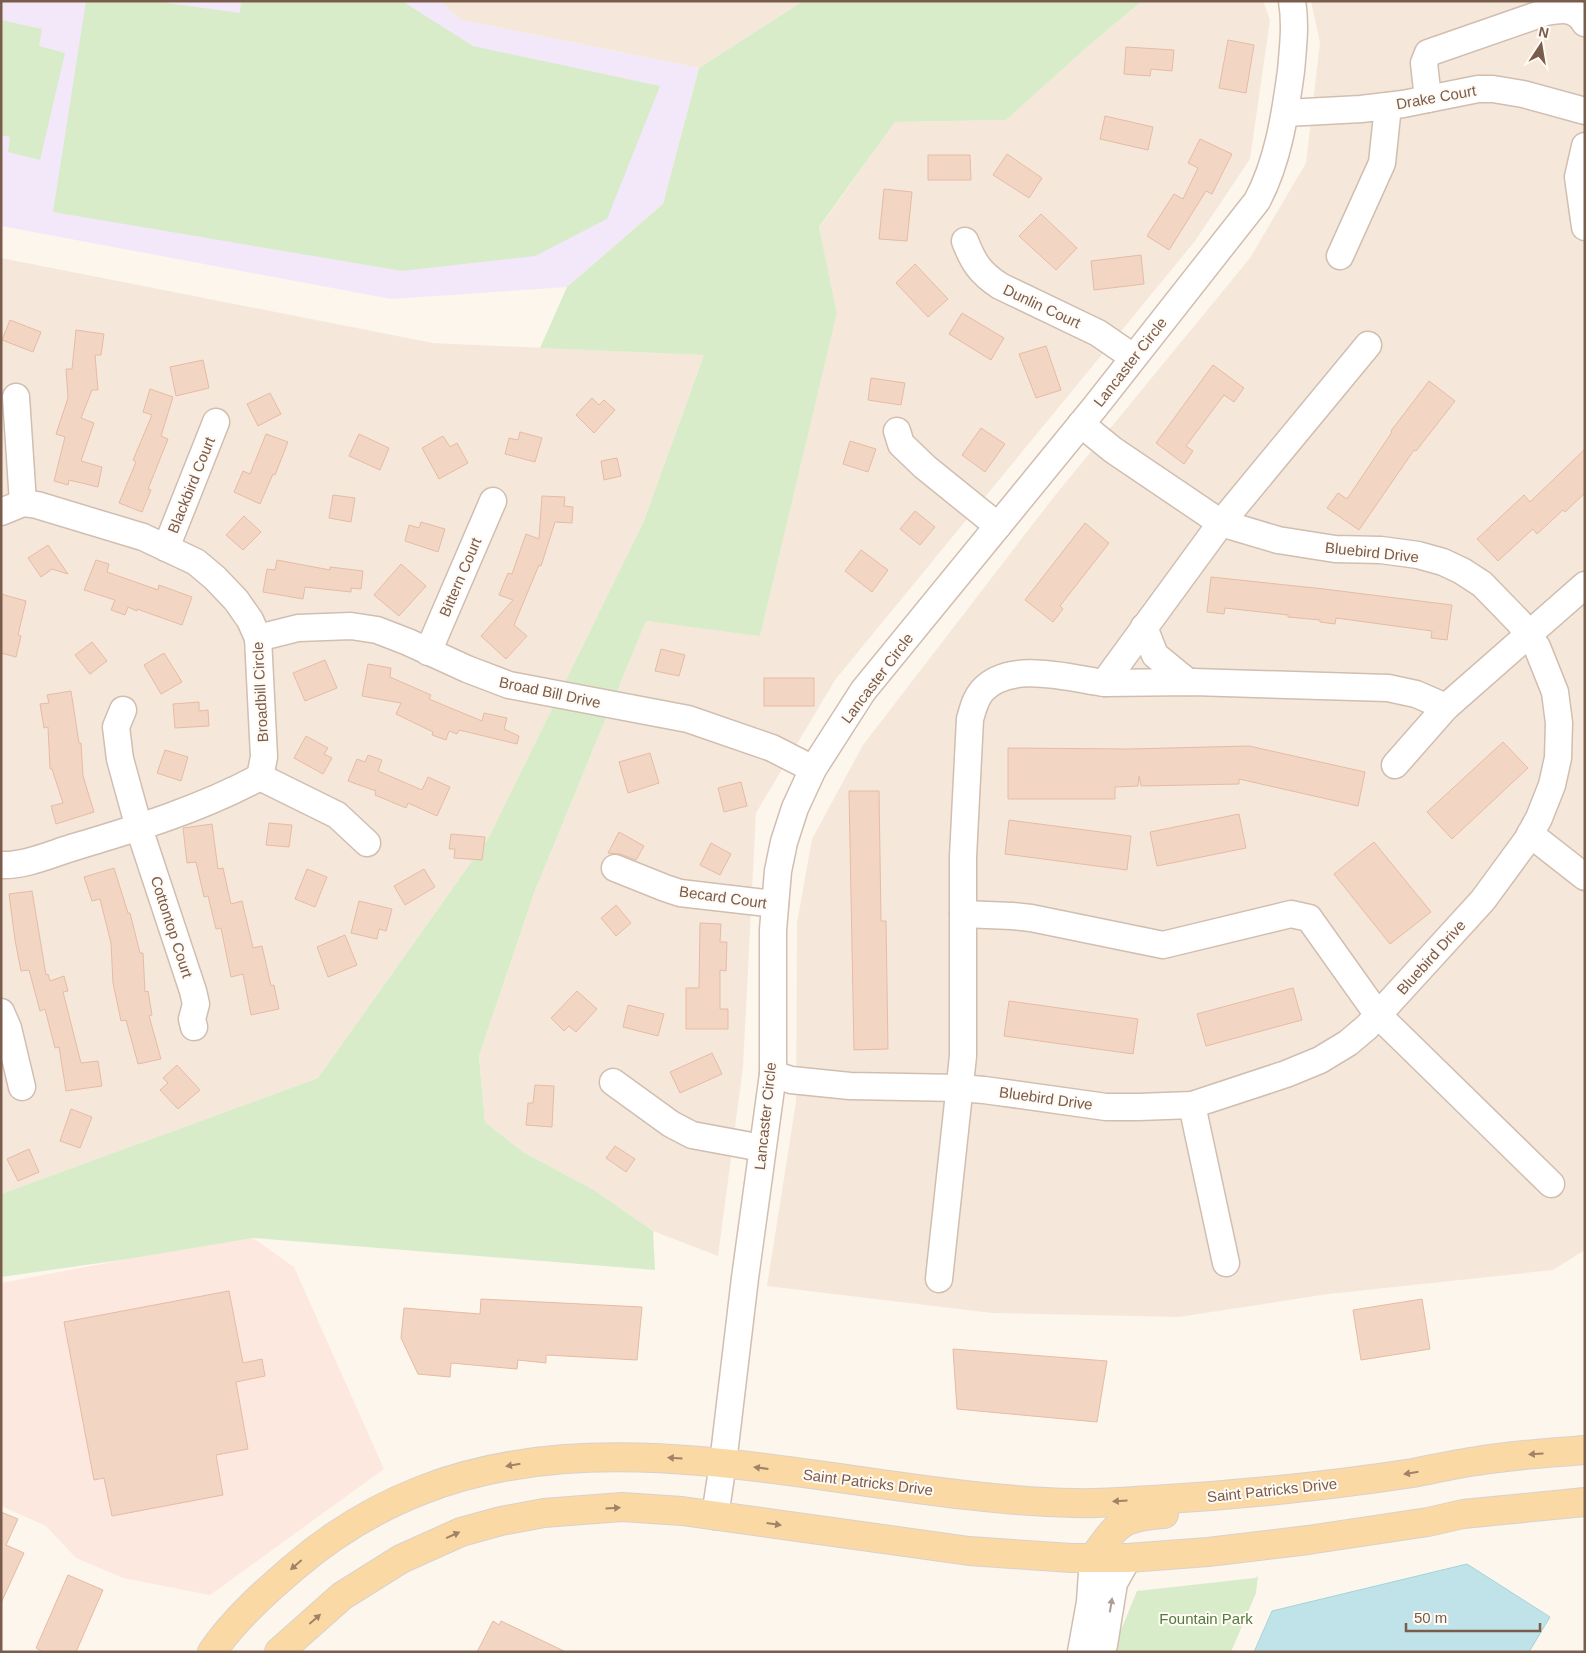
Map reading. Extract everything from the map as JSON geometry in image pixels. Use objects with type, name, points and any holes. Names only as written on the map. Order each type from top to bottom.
[{"type":"main road","name":"Saint Patricks Drive","points":[[212,1652],[248,1608],[313,1550],[356,1521],[388,1504],[421,1490],[480,1471],[554,1459],[651,1456],[723,1463],[975,1496],[1075,1503],[1273,1492],[1414,1473],[1478,1460],[1585,1450]]},
{"type":"main road","points":[[1093,1558],[1116,1526],[1127,1520],[1148,1515],[1261,1506],[1273,1492]]},
{"type":"main road","points":[[279,1652],[342,1596],[401,1559],[461,1532],[501,1521],[544,1513],[622,1507],[682,1511],[969,1551],[1071,1558],[1128,1558],[1208,1552],[1308,1540],[1428,1522],[1463,1514],[1585,1502]]},
{"type":"street","name":"Lancaster Circle","points":[[716,1516],[773,1074],[773,930],[778,871],[784,842],[795,808],[813,769],[863,692],[1081,424],[1257,201],[1269,174],[1286,112],[1294,43],[1292,1]]},
{"type":"street","points":[[1428,99],[1424,63],[1428,53],[1546,12],[1561,9],[1579,14],[1585,23]]},
{"type":"street","name":"Drake Court","points":[[1286,112],[1361,110],[1478,89],[1493,89],[1523,94],[1585,111]]},
{"type":"street","points":[[1340,256],[1382,163],[1388,106]]},
{"type":"street","points":[[1585,146],[1578,178],[1585,227]]},
{"type":"street","name":"Dunlin Court","points":[[965,241],[975,263],[990,280],[1098,333],[1133,357]]},
{"type":"street","points":[[1104,683],[1221,524],[1368,345]]},
{"type":"street","points":[[12,508],[16,397]]},
{"type":"street","name":"Blackbird Court","points":[[166,548],[216,422]]},
{"type":"street","name":"Bluebird Drive","points":[[773,1074],[791,1080],[850,1086],[960,1088],[1106,1107],[1139,1108],[1192,1105],[1286,1074],[1320,1060],[1348,1043],[1378,1015],[1483,900],[1530,834],[1539,818],[1552,786],[1558,758],[1559,723],[1555,692],[1537,648],[1519,622],[1482,584],[1443,562],[1381,550],[1335,549],[1278,540],[1221,524],[1112,450],[1081,424]]},
{"type":"street","points":[[897,432],[901,444],[924,467],[998,526]]},
{"type":"street","name":"Bittern Court","points":[[428,652],[493,501]]},
{"type":"street","name":"Broadbill Circle","points":[[12,508],[37,505],[138,536],[196,562],[236,600],[250,620],[258,638],[264,757],[260,777]]},
{"type":"street","points":[[1395,765],[1446,707],[1585,585]]},
{"type":"street","name":"Broad Bill Drive","points":[[258,638],[298,628],[352,626],[377,630],[509,685],[688,719],[772,748],[813,769]]},
{"type":"street","points":[[1144,627],[1154,655],[1188,682]]},
{"type":"street","points":[[939,1279],[963,1053],[963,857],[970,719],[975,702],[981,692],[997,680],[1030,672],[1104,683],[1188,682],[1388,688],[1416,694],[1446,707]]},
{"type":"street","name":"Cottontop Court","points":[[123,710],[116,727],[120,759],[139,828],[193,991],[196,1004],[192,1018],[194,1027]]},
{"type":"street","points":[[1,865],[9,865],[37,858],[139,828],[241,787],[260,777],[337,815],[366,842]]},
{"type":"street","points":[[1530,834],[1585,877]]},
{"type":"street","name":"Becard Court","points":[[615,868],[680,892],[775,904]]},
{"type":"street","points":[[963,914],[1031,918],[1163,945],[1291,914],[1309,918],[1378,1015],[1551,1184]]},
{"type":"street","points":[[1,1012],[8,1028],[22,1087]]},
{"type":"street","points":[[613,1082],[671,1124],[692,1135],[762,1148]]},
{"type":"street","points":[[1192,1105],[1226,1263]]},
{"type":"street","points":[[1081,1652],[1089,1611],[1093,1558]]},
{"type":"street","points":[[1100,1652],[1104,1645],[1114,1583],[1128,1558]]},
{"type":"shaded area","points":[[1,1],[439,1],[461,20],[699,68],[663,204],[567,287],[391,299],[1,226]]},
{"type":"shaded area","points":[[439,1],[803,1],[699,68],[461,20]]},
{"type":"shaded area","points":[[1142,1],[1263,1],[1270,20],[1250,159],[1195,241],[835,680],[756,813],[743,1067],[718,1256],[653,1231],[594,1190],[523,1152],[485,1122],[479,1056],[534,893],[646,621],[760,635],[837,313],[819,228],[895,122],[1006,120],[1094,41]]},
{"type":"shaded area","points":[[1311,1],[1585,1],[1585,1250],[1553,1270],[1328,1294],[1179,1317],[992,1313],[767,1286],[796,1102],[797,923],[812,839],[863,745],[1053,498],[1250,258],[1306,163],[1320,43]]},
{"type":"shaded area","points":[[1,258],[433,343],[704,355],[643,523],[489,837],[318,1078],[1,1194]]},
{"type":"shaded area","points":[[253,1238],[294,1267],[384,1469],[210,1595],[123,1578],[76,1558],[46,1526],[1,1506],[1,1283]]},
{"type":"green space","points":[[86,1],[153,1],[240,13],[241,1],[402,1],[473,46],[660,86],[607,219],[535,256],[402,271],[53,212]]},
{"type":"green space","points":[[803,1],[1142,1],[1094,41],[1006,120],[895,122],[819,227],[837,313],[760,636],[646,621],[534,893],[479,1056],[485,1122],[523,1152],[594,1190],[653,1231],[655,1270],[253,1238],[128,1259],[1,1277],[1,1194],[318,1078],[489,837],[643,523],[704,355],[540,348],[567,287],[663,204],[699,68]]},
{"type":"green space","points":[[1,20],[42,29],[39,46],[65,53],[40,160],[8,152],[10,137],[1,135]]},
{"type":"green space","name":"Fountain Park","points":[[1258,1576],[1256,1593],[1231,1652],[1112,1652],[1137,1591],[1255,1578]]},
{"type":"water","points":[[1467,1564],[1550,1617],[1529,1652],[1254,1652],[1272,1611]]},
{"type":"building","points":[[1228,40],[1254,45],[1246,93],[1219,88]]},
{"type":"building","points":[[1126,47],[1174,50],[1172,71],[1151,69],[1150,76],[1124,74]]},
{"type":"building","points":[[1105,116],[1153,127],[1148,150],[1100,139]]},
{"type":"building","points":[[1200,139],[1232,154],[1212,194],[1206,191],[1169,250],[1147,236],[1174,194],[1183,199],[1198,168],[1188,163]]},
{"type":"building","points":[[1007,154],[1042,178],[1029,198],[993,175]]},
{"type":"building","points":[[928,155],[970,155],[971,180],[928,180]]},
{"type":"building","points":[[884,189],[912,192],[907,241],[879,239]]},
{"type":"building","points":[[1041,214],[1077,248],[1056,270],[1019,236]]},
{"type":"building","points":[[1141,255],[1144,284],[1094,290],[1091,261]]},
{"type":"building","points":[[915,264],[948,299],[928,317],[896,283]]},
{"type":"building","points":[[962,313],[1004,338],[991,360],[949,334]]},
{"type":"building","points":[[10,320],[41,332],[33,352],[2,340]]},
{"type":"building","points":[[76,330],[104,334],[101,355],[95,355],[98,390],[92,390],[81,418],[94,423],[81,461],[102,467],[98,487],[69,480],[68,485],[54,481],[65,437],[56,434],[68,398],[66,369],[72,369]]},
{"type":"building","points":[[1046,346],[1061,390],[1036,398],[1019,354]]},
{"type":"building","points":[[203,360],[209,388],[176,396],[170,367]]},
{"type":"building","points":[[1213,365],[1244,388],[1234,402],[1224,395],[1186,446],[1193,451],[1184,464],[1156,443]]},
{"type":"building","points":[[871,378],[905,383],[901,405],[868,400]]},
{"type":"building","points":[[1429,381],[1455,401],[1416,451],[1414,450],[1359,530],[1327,508],[1338,493],[1347,499],[1391,431]]},
{"type":"building","points":[[150,389],[173,397],[161,436],[168,439],[148,489],[151,490],[142,512],[119,503],[136,462],[133,460],[152,415],[143,412]]},
{"type":"building","points":[[270,393],[281,414],[258,426],[247,404]]},
{"type":"building","points":[[592,398],[599,405],[604,400],[615,410],[594,433],[576,415]]},
{"type":"building","points":[[981,428],[1005,444],[985,472],[962,455]]},
{"type":"building","points":[[520,432],[542,438],[535,462],[505,454],[509,438],[518,440]]},
{"type":"building","points":[[266,434],[288,442],[275,475],[273,474],[260,504],[234,492],[243,471],[250,474]]},
{"type":"building","points":[[359,434],[389,448],[380,470],[349,456]]},
{"type":"building","points":[[443,436],[450,447],[457,443],[468,463],[439,479],[422,448]]},
{"type":"building","points":[[850,441],[876,449],[868,472],[843,464]]},
{"type":"building","points":[[1585,449],[1585,493],[1537,534],[1533,529],[1498,561],[1477,539],[1524,495],[1530,502]]},
{"type":"building","points":[[617,458],[621,476],[604,480],[601,461]]},
{"type":"building","points":[[333,495],[355,498],[351,522],[329,518]]},
{"type":"building","points":[[542,496],[565,497],[564,506],[573,507],[572,523],[555,522],[541,566],[539,565],[514,625],[527,636],[506,659],[481,636],[513,600],[499,595],[508,573],[512,574],[526,534],[539,539]]},
{"type":"building","points":[[915,511],[935,527],[920,545],[900,529]]},
{"type":"building","points":[[244,516],[261,532],[243,550],[226,535]]},
{"type":"building","points":[[421,522],[445,529],[438,552],[405,541],[409,525],[419,528]]},
{"type":"building","points":[[1085,523],[1109,543],[1060,606],[1063,609],[1053,622],[1025,600]]},
{"type":"building","points":[[48,545],[68,574],[52,569],[41,577],[28,558]]},
{"type":"building","points":[[861,550],[888,570],[872,592],[845,571]]},
{"type":"building","points":[[96,560],[109,564],[107,572],[158,590],[159,585],[192,597],[182,625],[128,607],[125,615],[111,610],[115,600],[84,590]]},
{"type":"building","points":[[277,560],[330,570],[330,567],[363,571],[361,589],[351,588],[351,592],[305,587],[303,599],[263,592],[267,569],[275,570]]},
{"type":"building","points":[[401,564],[426,586],[399,616],[374,595]]},
{"type":"building","points":[[1211,577],[1452,605],[1447,640],[1431,638],[1432,631],[1336,618],[1335,624],[1320,622],[1320,620],[1288,617],[1288,615],[1225,608],[1224,614],[1207,612]]},
{"type":"building","points":[[1,594],[26,601],[18,635],[21,636],[16,657],[1,653]]},
{"type":"building","points":[[92,642],[107,661],[90,674],[75,655]]},
{"type":"building","points":[[661,649],[685,655],[679,676],[655,671]]},
{"type":"building","points":[[164,653],[182,682],[161,694],[144,665]]},
{"type":"building","points":[[325,660],[337,688],[305,701],[293,673]]},
{"type":"building","points":[[368,664],[391,668],[390,677],[431,695],[429,699],[482,721],[484,713],[507,718],[504,729],[519,736],[517,744],[459,730],[457,734],[449,731],[446,740],[432,735],[433,732],[396,714],[401,703],[362,696]]},
{"type":"building","points":[[764,678],[814,678],[814,706],[764,706]]},
{"type":"building","points":[[71,691],[79,743],[81,743],[83,776],[94,812],[56,824],[51,806],[63,803],[52,769],[50,769],[48,727],[44,728],[40,704],[49,703],[47,695]]},
{"type":"building","points":[[199,702],[199,711],[208,710],[209,726],[175,728],[173,704]]},
{"type":"building","points":[[306,736],[328,748],[324,754],[332,758],[323,774],[294,758]]},
{"type":"building","points":[[1503,742],[1528,768],[1452,839],[1427,812]]},
{"type":"building","points":[[1249,746],[1365,772],[1358,806],[1239,779],[1239,784],[1141,786],[1139,776],[1138,786],[1115,787],[1115,799],[1008,799],[1008,748],[1129,749]]},
{"type":"building","points":[[165,750],[188,757],[181,781],[157,773]]},
{"type":"building","points":[[650,753],[659,783],[628,793],[619,762]]},
{"type":"building","points":[[368,755],[382,760],[378,771],[422,790],[428,777],[450,787],[437,816],[408,803],[406,808],[375,795],[376,791],[348,781],[357,759],[365,762]]},
{"type":"building","points":[[741,782],[747,806],[724,812],[718,788]]},
{"type":"building","points":[[849,791],[879,791],[881,921],[886,921],[888,1049],[854,1050]]},
{"type":"building","points":[[1239,814],[1246,848],[1157,866],[1150,832]]},
{"type":"building","points":[[1009,820],[1131,836],[1127,870],[1005,854]]},
{"type":"building","points":[[269,823],[292,825],[289,847],[266,845]]},
{"type":"building","points":[[212,824],[218,869],[223,868],[231,904],[242,901],[253,948],[262,946],[271,986],[274,985],[279,1009],[251,1015],[243,974],[231,977],[221,928],[216,929],[208,896],[204,897],[196,862],[187,863],[183,828]]},
{"type":"building","points":[[619,832],[644,846],[636,860],[620,854],[608,853]]},
{"type":"building","points":[[451,834],[485,837],[482,860],[454,858],[455,849],[449,849]]},
{"type":"building","points":[[1374,842],[1431,912],[1390,944],[1334,874]]},
{"type":"building","points":[[711,843],[731,854],[720,875],[700,865]]},
{"type":"building","points":[[114,868],[128,913],[130,913],[140,953],[143,953],[145,992],[148,991],[152,1015],[149,1016],[161,1059],[138,1064],[126,1020],[121,1021],[113,983],[111,943],[100,899],[92,901],[84,877]]},
{"type":"building","points":[[307,869],[327,877],[315,907],[295,899]]},
{"type":"building","points":[[424,869],[435,887],[405,905],[394,886]]},
{"type":"building","points":[[32,891],[46,975],[48,974],[50,981],[64,976],[68,991],[63,992],[81,1063],[98,1061],[102,1086],[66,1091],[59,1047],[55,1048],[45,1009],[40,1011],[29,970],[21,971],[9,894]]},
{"type":"building","points":[[359,901],[392,909],[386,931],[379,929],[377,939],[351,933]]},
{"type":"building","points":[[616,905],[631,923],[616,936],[601,918]]},
{"type":"building","points":[[700,923],[721,924],[720,942],[727,942],[726,971],[720,970],[720,1009],[728,1009],[728,1029],[686,1029],[686,988],[699,988]]},
{"type":"building","points":[[345,935],[357,965],[328,977],[317,947]]},
{"type":"building","points":[[1293,988],[1302,1020],[1206,1046],[1197,1014]]},
{"type":"building","points":[[577,991],[597,1009],[576,1032],[569,1026],[564,1031],[551,1018]]},
{"type":"building","points":[[1009,1001],[1138,1019],[1133,1054],[1004,1036]]},
{"type":"building","points":[[628,1005],[664,1014],[658,1036],[623,1027]]},
{"type":"building","points":[[712,1053],[722,1074],[680,1093],[670,1072]]},
{"type":"building","points":[[177,1065],[200,1090],[178,1109],[160,1090],[168,1083],[163,1078]]},
{"type":"building","points":[[535,1085],[554,1086],[552,1127],[526,1125],[528,1103],[533,1103]]},
{"type":"building","points":[[71,1109],[92,1117],[80,1148],[60,1141]]},
{"type":"building","points":[[615,1146],[635,1159],[626,1172],[606,1158]]},
{"type":"building","points":[[29,1149],[39,1172],[18,1181],[7,1159]]},
{"type":"building","points":[[229,1291],[243,1363],[262,1359],[265,1376],[236,1382],[248,1449],[216,1455],[223,1495],[112,1516],[104,1478],[94,1480],[64,1322]]},
{"type":"building","points":[[481,1299],[642,1307],[637,1360],[546,1355],[546,1363],[518,1360],[517,1369],[451,1363],[450,1377],[418,1374],[401,1338],[404,1308],[480,1314]]},
{"type":"building","points":[[1422,1299],[1430,1349],[1361,1360],[1353,1310]]},
{"type":"building","points":[[953,1349],[1107,1361],[1097,1422],[957,1409]]},
{"type":"building","points":[[1,1512],[18,1519],[6,1545],[24,1553],[1,1603]]},
{"type":"building","points":[[68,1575],[103,1590],[76,1652],[43,1652],[36,1648]]},
{"type":"building","points":[[493,1621],[499,1625],[501,1621],[566,1652],[477,1652]]}]
